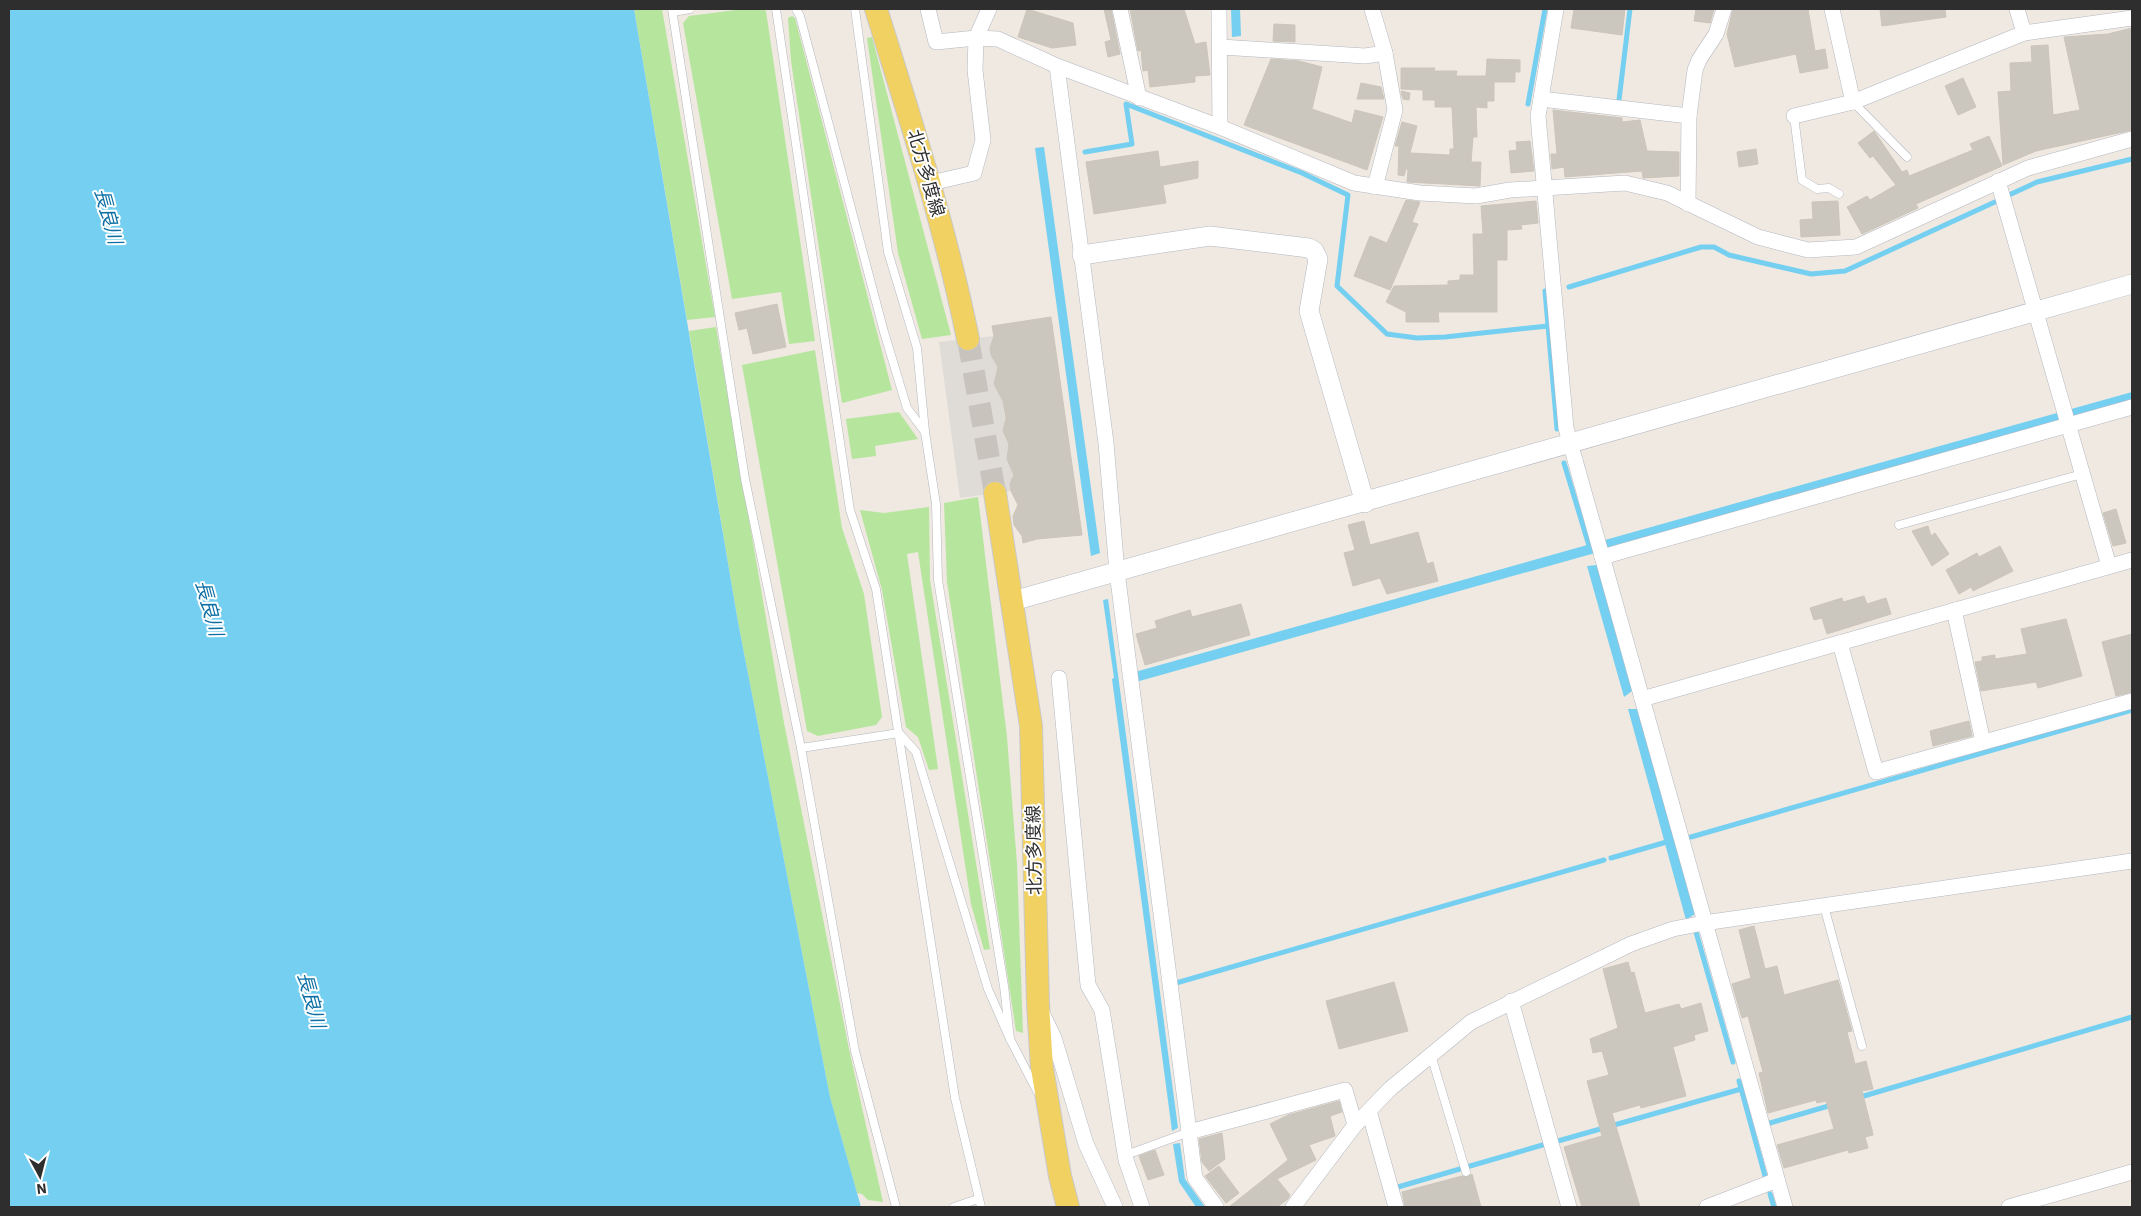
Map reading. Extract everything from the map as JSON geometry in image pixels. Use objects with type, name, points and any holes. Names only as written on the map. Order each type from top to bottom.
[{"type":"main road","name":"北方多度線","points":[[876,9],[931,183],[957,284],[968,339]]},
{"type":"main road","name":"北方多度線","points":[[994,494],[1013,601],[1031,726],[1038,1004],[1042,1068],[1068,1207]]},
{"type":"street","points":[[928,9],[936,42],[976,38],[998,39],[1057,66],[1220,127],[1354,183],[1420,193],[1476,196],[1544,187],[1625,183],[1667,193],[1758,237],[1808,250],[1856,247],[2028,168],[2132,139]]},
{"type":"street","points":[[931,183],[974,173],[983,140],[974,70],[976,38],[989,9]]},
{"type":"street","points":[[1120,9],[1139,98]]},
{"type":"street","points":[[1219,9],[1221,48],[1220,127]]},
{"type":"street","points":[[1372,9],[1385,53],[1395,110],[1375,187]]},
{"type":"street","points":[[1556,9],[1538,116],[1566,428],[1785,1207]]},
{"type":"street","points":[[1688,204],[1689,116],[1695,70],[1699,60],[1713,42],[1724,9]]},
{"type":"street","points":[[1832,9],[1853,102]]},
{"type":"street","points":[[2017,9],[2024,33]]},
{"type":"street","points":[[1794,116],[1853,102],[2024,33],[2132,18]]},
{"type":"street","points":[[1221,48],[1365,56],[1385,53]]},
{"type":"street","points":[[1057,66],[1106,443],[1116,572],[1195,1178],[1216,1207]]},
{"type":"street","points":[[1541,99],[1689,116]]},
{"type":"street","points":[[1998,181],[2109,566]]},
{"type":"street","points":[[1082,255],[1210,236],[1309,248],[1314,251],[1318,259],[1309,311],[1365,503]]},
{"type":"street","points":[[1013,601],[1365,503],[2132,284]]},
{"type":"street","points":[[1602,558],[2066,419],[2132,407]]},
{"type":"street","points":[[1642,699],[2132,560]]},
{"type":"street","points":[[1954,610],[1983,742]]},
{"type":"street","points":[[1840,643],[1876,772],[2132,701]]},
{"type":"street","points":[[1059,678],[1088,985],[1102,1010],[1126,1155],[1142,1207]]},
{"type":"street","points":[[1293,1207],[1355,1125],[1391,1088],[1471,1022],[1631,944],[1673,929],[2132,861]]},
{"type":"street","points":[[1512,1001],[1569,1207]]},
{"type":"street","points":[[1038,1004],[1054,1038],[1086,1144],[1115,1207]]},
{"type":"street","points":[[1189,1132],[1345,1090],[1355,1125]]},
{"type":"street","points":[[1368,1112],[1396,1207]]},
{"type":"street","points":[[2009,1207],[2132,1172]]},
{"type":"street","points":[[1707,1207],[1777,1180]]},
{"type":"lane","points":[[690,9],[673,10],[745,479],[801,748],[855,1051],[896,1207]]},
{"type":"lane","points":[[776,9],[850,510],[876,589],[955,1098],[981,1207]]},
{"type":"lane","points":[[796,9],[800,16],[884,332],[907,408],[925,432]]},
{"type":"lane","points":[[855,9],[888,252],[917,348],[925,432],[936,504],[938,580],[1000,958],[1010,1039]]},
{"type":"lane","points":[[1853,102],[1907,157]]},
{"type":"lane","points":[[1794,116],[1802,180],[1817,189],[1829,188],[1838,194]]},
{"type":"lane","points":[[1899,525],[2082,474]]},
{"type":"lane","points":[[801,748],[899,733]]},
{"type":"lane","points":[[899,733],[916,752],[988,989],[1010,1039],[1050,1114]]},
{"type":"lane","points":[[1824,906],[1862,1046]]},
{"type":"lane","points":[[1432,1054],[1466,1172]]},
{"type":"lane","points":[[1126,1155],[1189,1132]]},
{"type":"lane","points":[[954,1207],[978,1199]]},
{"type":"green space","points":[[634,9],[662,9],[715,317],[687,320]]},
{"type":"green space","points":[[744,9],[763,9],[766,11],[815,341],[789,344],[781,292],[732,299],[683,23],[689,16]]},
{"type":"green space","points":[[792,16],[795,18],[892,390],[842,403],[791,61],[788,18]]},
{"type":"green space","points":[[872,37],[951,335],[922,339],[898,253],[867,38]]},
{"type":"green space","points":[[716,327],[784,723],[849,1049],[883,1202],[868,1200],[862,1194],[857,1193],[830,1097],[738,622],[689,331]]},
{"type":"green space","points":[[815,350],[842,528],[864,594],[882,717],[876,725],[818,736],[807,731],[742,365]]},
{"type":"green space","points":[[899,412],[918,439],[875,446],[876,456],[852,459],[846,419]]},
{"type":"green space","points":[[978,497],[1007,737],[1017,864],[1023,1033],[1016,1031],[947,582],[944,503]]},
{"type":"green space","points":[[929,507],[930,580],[990,949],[984,950],[971,904],[918,552],[907,554],[938,769],[929,770],[918,737],[906,727],[882,590],[860,510],[884,513]]},
{"type":"shaded area","points":[[994,336],[990,348],[993,359],[998,367],[994,384],[1003,401],[1005,418],[1003,431],[1009,444],[1007,459],[1014,475],[1010,484],[1011,491],[960,498],[939,342]]},
{"type":"water","name":"長良川","points":[[9,9],[634,9],[738,622],[830,1097],[861,1207],[9,1207]]},
{"type":"water","points":[[1231,9],[1240,9],[1241,36],[1232,37]]},
{"type":"water","points":[[1044,147],[1100,553],[1091,556],[1035,148]]},
{"type":"water","points":[[2132,392],[2132,402],[1136,682],[1135,672]]},
{"type":"water","points":[[1597,565],[1632,691],[1624,697],[1587,566]]},
{"type":"water","points":[[1108,599],[1178,1128],[1172,1131],[1112,679],[1114,678],[1103,600]]},
{"type":"water","points":[[1628,709],[1637,709],[1695,914],[1686,920]]},
{"type":"water","points":[[1180,1143],[1185,1179],[1205,1207],[1196,1207],[1179,1182],[1173,1144]]},
{"type":"building","points":[[1027,9],[1073,23],[1076,45],[1052,48],[1018,37]]},
{"type":"building","points":[[1104,9],[1111,9],[1120,54],[1108,57],[1105,42],[1111,40]]},
{"type":"building","points":[[1130,9],[1184,9],[1195,44],[1206,42],[1210,75],[1195,76],[1195,82],[1150,87],[1148,70],[1143,71],[1141,50],[1138,51]]},
{"type":"building","points":[[1574,9],[1625,9],[1622,35],[1571,28]]},
{"type":"building","points":[[1696,9],[1714,9],[1710,23],[1694,21]]},
{"type":"building","points":[[1733,9],[1808,9],[1815,51],[1825,49],[1828,68],[1800,73],[1796,54],[1735,67],[1727,34]]},
{"type":"building","points":[[1880,9],[1945,9],[1946,17],[1882,26]]},
{"type":"building","points":[[1274,24],[1295,25],[1295,42],[1273,41]]},
{"type":"building","points":[[2132,28],[2132,130],[2036,151],[2003,165],[1998,92],[2011,91],[2010,63],[2032,62],[2031,46],[2048,45],[2053,115],[2080,110],[2064,37],[2108,34]]},
{"type":"building","points":[[1271,59],[1299,61],[1322,67],[1312,109],[1352,123],[1355,110],[1383,117],[1367,170],[1244,125]]},
{"type":"building","points":[[1487,59],[1520,60],[1520,72],[1515,72],[1515,82],[1494,82],[1494,101],[1487,101],[1487,108],[1476,107],[1477,137],[1473,137],[1471,162],[1481,162],[1480,186],[1407,182],[1408,169],[1406,169],[1404,176],[1398,175],[1399,146],[1395,146],[1402,122],[1417,126],[1410,153],[1450,155],[1450,149],[1454,149],[1452,107],[1435,107],[1435,100],[1423,100],[1423,90],[1401,89],[1401,68],[1435,68],[1434,71],[1457,71],[1456,76],[1486,76]]},
{"type":"building","points":[[1963,78],[1976,107],[1958,115],[1945,86]]},
{"type":"building","points":[[1361,83],[1381,87],[1384,99],[1357,99]]},
{"type":"building","points":[[1401,91],[1410,93],[1409,100],[1403,99]]},
{"type":"building","points":[[1553,110],[1622,118],[1622,122],[1640,120],[1647,151],[1679,152],[1679,176],[1643,178],[1642,171],[1565,177],[1564,167],[1552,169],[1551,154],[1557,154]]},
{"type":"building","points":[[1874,131],[1902,172],[1907,170],[1909,176],[1973,150],[1970,144],[1989,136],[2002,166],[1916,204],[1918,208],[1862,234],[1847,207],[1867,196],[1870,200],[1896,185],[1873,156],[1870,158],[1858,143]]},
{"type":"building","points":[[1530,141],[1534,171],[1511,173],[1509,151],[1517,150],[1516,142]]},
{"type":"building","points":[[1756,149],[1758,164],[1739,167],[1737,152]]},
{"type":"building","points":[[1158,151],[1160,167],[1198,161],[1198,178],[1163,185],[1166,203],[1094,214],[1086,162]]},
{"type":"building","points":[[1406,200],[1420,202],[1412,222],[1418,224],[1390,290],[1354,276],[1370,236],[1387,243]]},
{"type":"building","points":[[1536,201],[1538,223],[1521,225],[1522,229],[1507,230],[1507,260],[1497,260],[1497,312],[1438,312],[1439,322],[1406,322],[1406,312],[1386,302],[1394,286],[1448,285],[1448,281],[1460,280],[1460,275],[1474,275],[1473,234],[1483,234],[1481,206]]},
{"type":"building","points":[[1838,201],[1840,235],[1801,237],[1800,220],[1813,219],[1812,202]]},
{"type":"building","points":[[777,304],[786,347],[753,354],[747,328],[739,330],[735,313]]},
{"type":"building","points":[[1051,317],[1082,535],[1037,539],[1023,543],[1022,536],[1014,525],[1013,516],[1018,505],[1011,491],[1010,484],[1014,475],[1007,459],[1009,444],[1003,431],[1006,418],[1003,401],[994,384],[998,367],[991,355],[990,348],[994,336],[992,326]]},
{"type":"building","points":[[2116,509],[2126,543],[2113,546],[2103,513]]},
{"type":"building","points":[[1364,521],[1370,545],[1418,532],[1427,564],[1433,562],[1438,581],[1387,594],[1380,578],[1353,586],[1344,553],[1355,550],[1348,525]]},
{"type":"building","points":[[1928,526],[1931,536],[1935,533],[1949,554],[1932,566],[1912,531]]},
{"type":"building","points":[[2000,546],[2013,571],[1973,591],[1971,587],[1959,594],[1946,570],[1977,553],[1979,557]]},
{"type":"building","points":[[1864,596],[1867,604],[1886,598],[1891,614],[1827,634],[1822,618],[1814,620],[1810,608],[1842,598],[1843,602]]},
{"type":"building","points":[[1241,604],[1250,635],[1145,665],[1136,634],[1157,628],[1155,621],[1190,610],[1192,617]]},
{"type":"building","points":[[2066,619],[2082,676],[2038,688],[2036,682],[1981,691],[1975,662],[1982,661],[1982,657],[1995,655],[1995,659],[2027,654],[2021,629]]},
{"type":"building","points":[[2132,634],[2132,692],[2116,696],[2102,642]]},
{"type":"building","points":[[1969,721],[1972,736],[1933,746],[1930,731]]},
{"type":"building","points":[[1754,926],[1765,969],[1777,966],[1784,995],[1838,980],[1852,1031],[1847,1032],[1855,1064],[1866,1061],[1873,1089],[1862,1091],[1873,1135],[1865,1137],[1868,1148],[1849,1153],[1848,1150],[1784,1168],[1777,1145],[1834,1129],[1826,1101],[1817,1103],[1816,1100],[1768,1113],[1759,1073],[1763,1072],[1748,1016],[1742,1018],[1732,984],[1751,978],[1739,930]]},
{"type":"building","points":[[1628,962],[1631,973],[1634,972],[1645,1013],[1679,1004],[1681,1009],[1701,1003],[1708,1031],[1694,1035],[1695,1040],[1673,1047],[1686,1096],[1641,1108],[1640,1105],[1612,1113],[1640,1207],[1582,1207],[1564,1147],[1602,1136],[1587,1081],[1609,1075],[1602,1051],[1593,1053],[1590,1039],[1618,1028],[1603,969]]},
{"type":"building","points":[[1394,982],[1408,1031],[1339,1049],[1326,1001]]},
{"type":"building","points":[[1339,1101],[1342,1112],[1330,1116],[1335,1136],[1309,1145],[1316,1160],[1277,1179],[1290,1195],[1288,1199],[1277,1207],[1229,1207],[1288,1160],[1270,1124],[1288,1115]]},
{"type":"building","points":[[1222,1133],[1225,1159],[1209,1171],[1202,1162],[1199,1139]]},
{"type":"building","points":[[1155,1150],[1164,1175],[1148,1180],[1139,1156]]},
{"type":"building","points":[[1219,1166],[1239,1193],[1226,1203],[1205,1176]]},
{"type":"building","points":[[1472,1174],[1481,1207],[1405,1207],[1402,1192],[1462,1176],[1467,1177]]},
{"type":"waterway","points":[[1528,104],[1545,9]]},
{"type":"waterway","points":[[1619,100],[1630,9]]},
{"type":"waterway","points":[[1085,152],[1132,144],[1126,104],[1302,173],[1348,195],[1337,286],[1387,334],[1417,338],[1445,337],[1548,326]]},
{"type":"waterway","points":[[2009,195],[2037,182],[2132,159]]},
{"type":"waterway","points":[[1569,287],[1701,247],[1714,247],[1729,255],[1811,274],[1845,271],[1997,201]]},
{"type":"waterway","points":[[1545,291],[1557,429]]},
{"type":"waterway","points":[[1564,463],[1590,549]]},
{"type":"waterway","points":[[1691,837],[2132,710]]},
{"type":"waterway","points":[[1611,858],[1670,841]]},
{"type":"waterway","points":[[1176,983],[1604,860]]},
{"type":"waterway","points":[[1696,932],[1733,1062]]},
{"type":"waterway","points":[[1857,1098],[2132,1017]]},
{"type":"waterway","points":[[1739,1081],[1765,1176]]},
{"type":"waterway","points":[[1558,1141],[1741,1089]]},
{"type":"waterway","points":[[1770,1123],[1832,1105]]},
{"type":"waterway","points":[[1470,1166],[1546,1144]]},
{"type":"waterway","points":[[1398,1187],[1460,1169]]},
{"type":"waterway","points":[[1770,1194],[1774,1207]]},
{"type":"tunnel","points":[[968,339],[995,493]]}]
